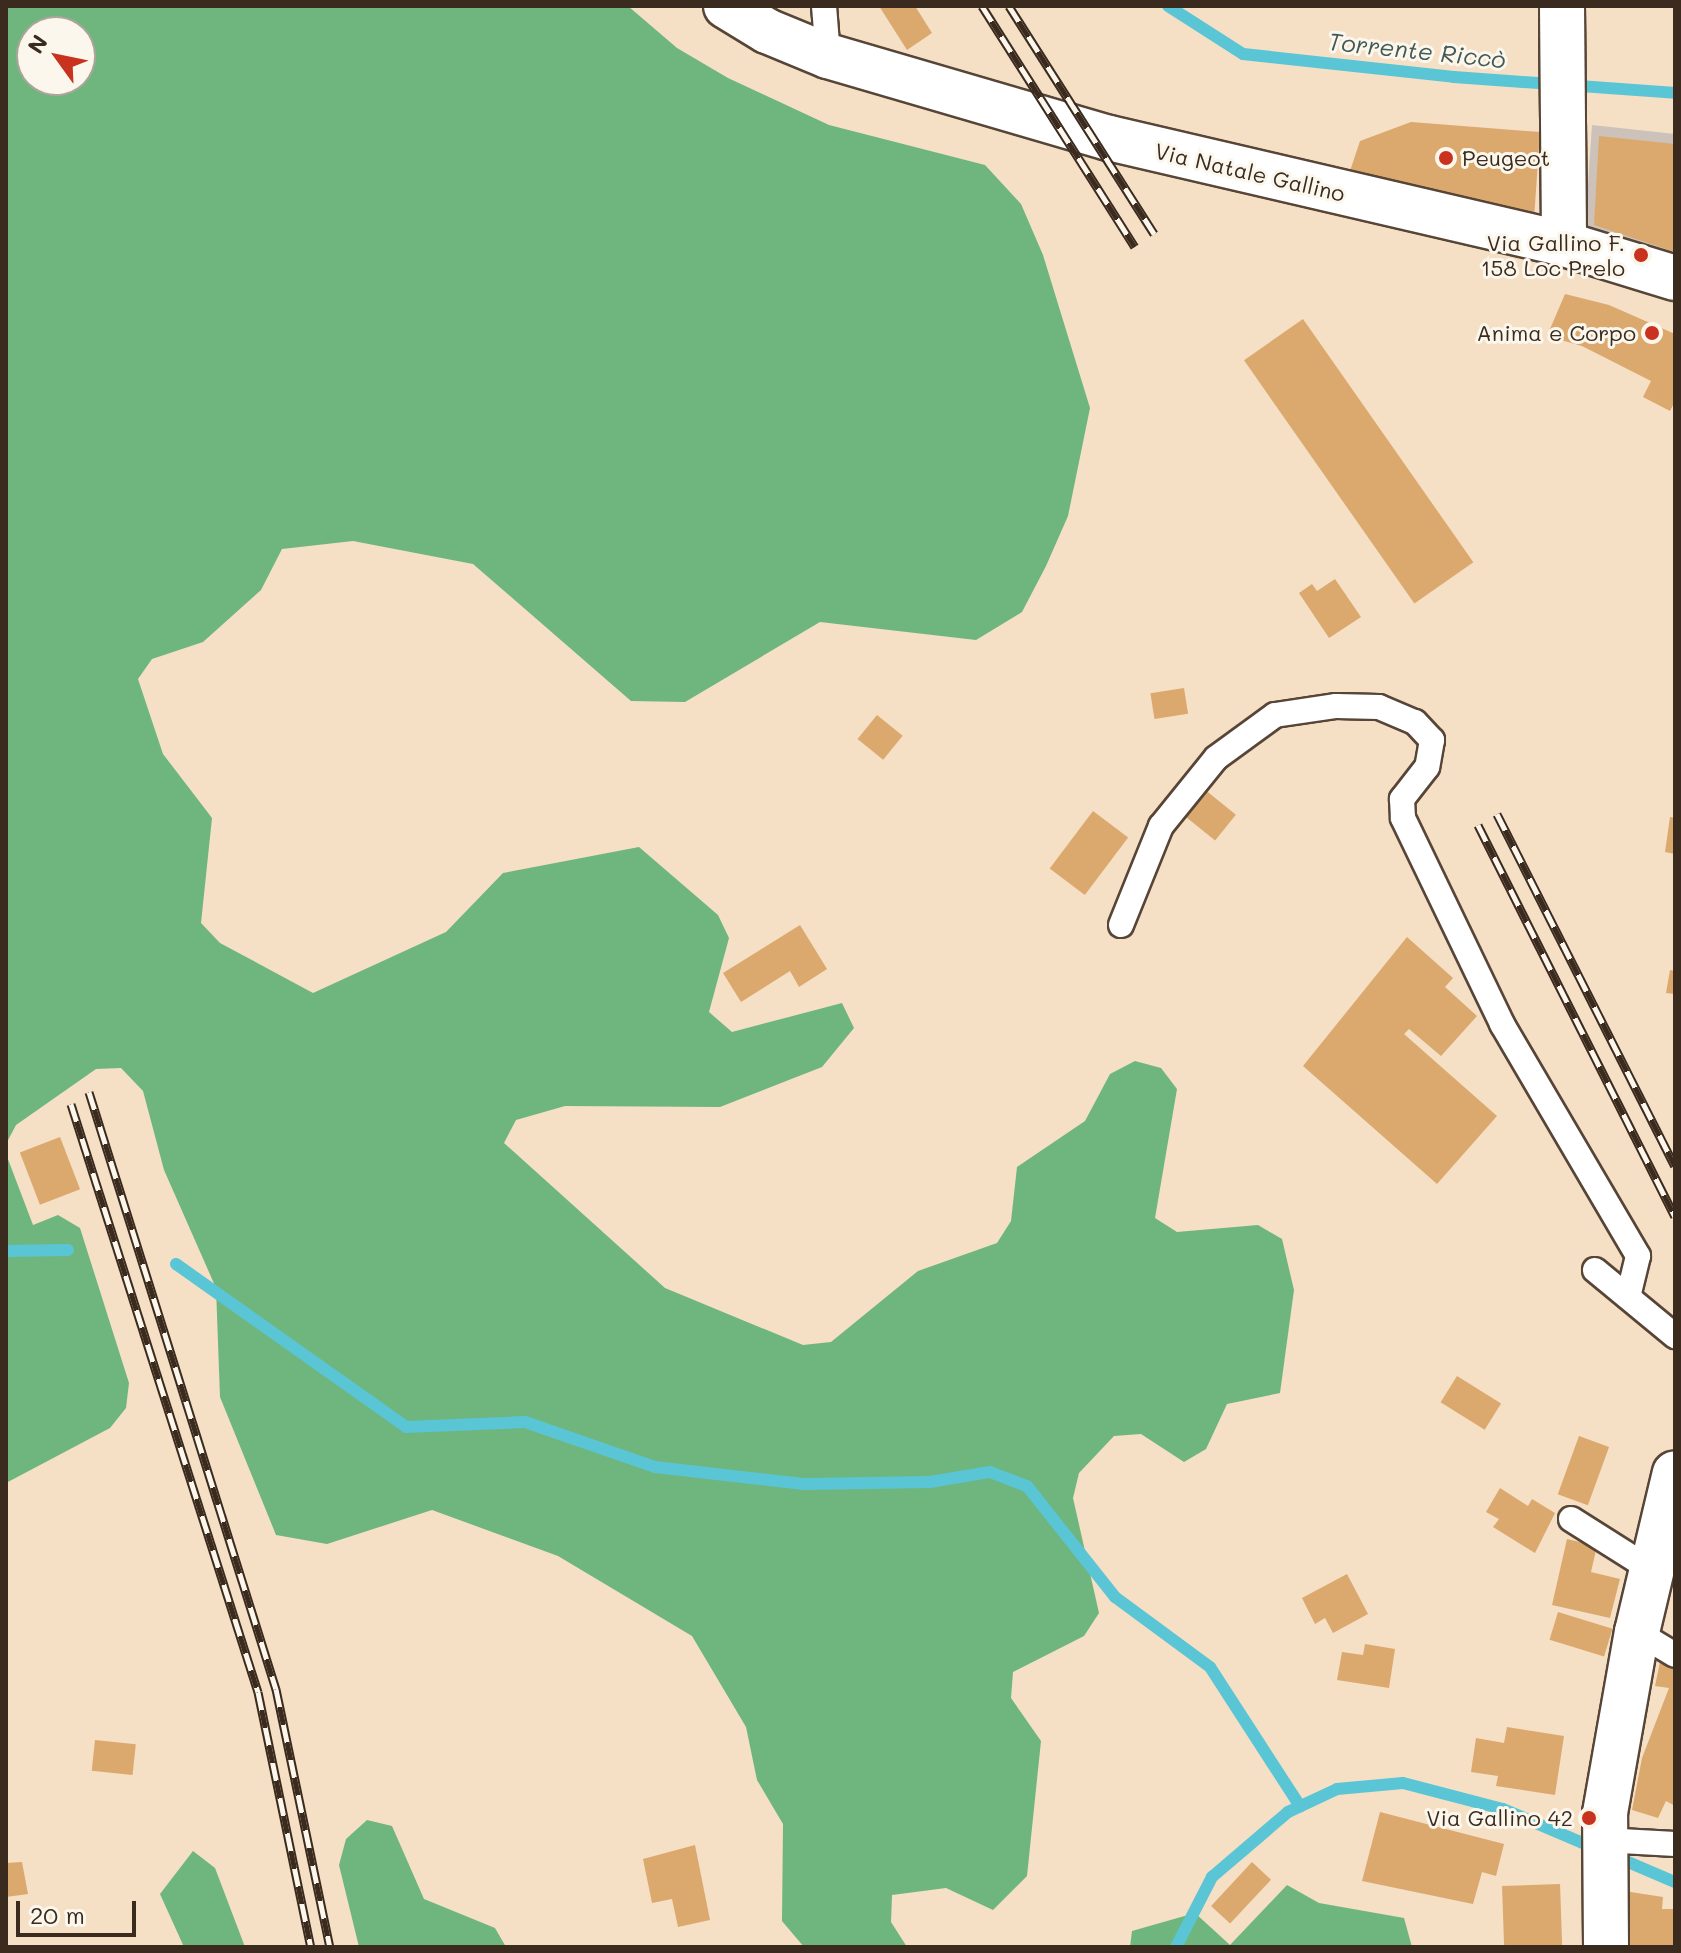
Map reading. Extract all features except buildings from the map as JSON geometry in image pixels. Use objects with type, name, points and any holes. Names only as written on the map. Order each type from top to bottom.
[{"type":"main road","name":"Via Natale Gallino","points":[[726,6],[767,31],[828,56],[1109,138],[1564,244],[1675,278]]},
{"type":"main road","points":[[1562,6],[1564,244]]},
{"type":"main road","points":[[1606,1947],[1603,1840],[1637,1632],[1658,1577],[1675,1473]]},
{"type":"lane","points":[[824,6],[828,56]]},
{"type":"lane","points":[[1121,925],[1161,826],[1216,758],[1275,715],[1336,706],[1379,707],[1415,722],[1432,740],[1427,767],[1402,799],[1403,818],[1502,1024],[1638,1256],[1628,1297]]},
{"type":"lane","points":[[1595,1270],[1675,1336]]},
{"type":"lane","points":[[1571,1519],[1658,1577]]},
{"type":"lane","points":[[1637,1632],[1675,1655]]},
{"type":"lane","points":[[1603,1840],[1675,1844]]},
{"type":"shaded area","points":[[1592,125],[1675,134],[1675,264],[1585,229]]},
{"type":"green space","points":[[6,6],[628,6],[677,48],[728,78],[829,125],[985,165],[1021,204],[1043,255],[1090,408],[1068,516],[1046,566],[1022,612],[976,640],[820,622],[685,702],[631,701],[473,564],[353,541],[282,549],[261,590],[203,642],[152,659],[138,679],[163,754],[212,818],[201,923],[220,943],[313,993],[446,932],[503,873],[639,847],[718,915],[729,938],[709,1012],[732,1032],[842,1003],[854,1028],[822,1067],[720,1107],[565,1106],[516,1120],[504,1143],[665,1288],[803,1345],[831,1342],[918,1271],[997,1243],[1011,1221],[1017,1167],[1085,1121],[1110,1074],[1135,1061],[1161,1068],[1177,1089],[1155,1218],[1177,1232],[1258,1225],[1282,1239],[1294,1290],[1280,1393],[1227,1404],[1206,1449],[1184,1462],[1141,1434],[1114,1436],[1079,1473],[1073,1498],[1099,1613],[1084,1636],[1013,1672],[1011,1698],[1041,1741],[1027,1876],[993,1910],[946,1888],[892,1895],[891,1922],[907,1947],[804,1947],[782,1921],[783,1824],[757,1780],[746,1727],[692,1636],[558,1556],[432,1510],[327,1544],[276,1535],[220,1397],[216,1288],[164,1170],[143,1091],[121,1068],[96,1069],[16,1125],[6,1144]]},
{"type":"green space","points":[[6,1154],[33,1225],[58,1215],[80,1228],[129,1383],[126,1408],[110,1428],[6,1483]]},
{"type":"green space","points":[[367,1820],[392,1826],[424,1899],[495,1928],[506,1947],[359,1947],[339,1865],[346,1839]]},
{"type":"green space","points":[[193,1851],[215,1868],[245,1947],[184,1947],[160,1894]]},
{"type":"green space","points":[[1287,1885],[1319,1903],[1404,1918],[1412,1947],[1130,1947],[1132,1931],[1195,1913],[1230,1945]]},
{"type":"waterway","name":"Torrente Riccò","points":[[1168,6],[1243,54],[1454,77],[1675,93]]},
{"type":"waterway","points":[[6,1251],[68,1250]]},
{"type":"waterway","points":[[176,1264],[406,1427],[525,1422],[655,1467],[804,1484],[930,1482],[990,1472],[1027,1486],[1115,1597],[1210,1667],[1300,1806]]},
{"type":"waterway","points":[[1176,1947],[1212,1877],[1288,1812],[1337,1789],[1403,1783],[1503,1809],[1597,1849]]},
{"type":"waterway","points":[[1614,1856],[1675,1882]]},
{"type":"railway","points":[[982,6],[1135,247]]},
{"type":"railway","points":[[1009,6],[1154,234]]},
{"type":"railway","points":[[1497,814],[1675,1166]]},
{"type":"railway","points":[[1478,825],[1675,1216]]},
{"type":"railway","points":[[89,1092],[276,1689],[330,1947]]},
{"type":"railway","points":[[71,1104],[258,1692],[311,1947]]},
{"type":"place","name":"Peugeot","points":[[1446,158]]},
{"type":"place","name":"Via Gallino F. 158 Loc Prelo","points":[[1641,255]]},
{"type":"place","name":"Anima e Corpo","points":[[1652,333]]},
{"type":"place","name":"Via Gallino 42","points":[[1589,1818]]}]
